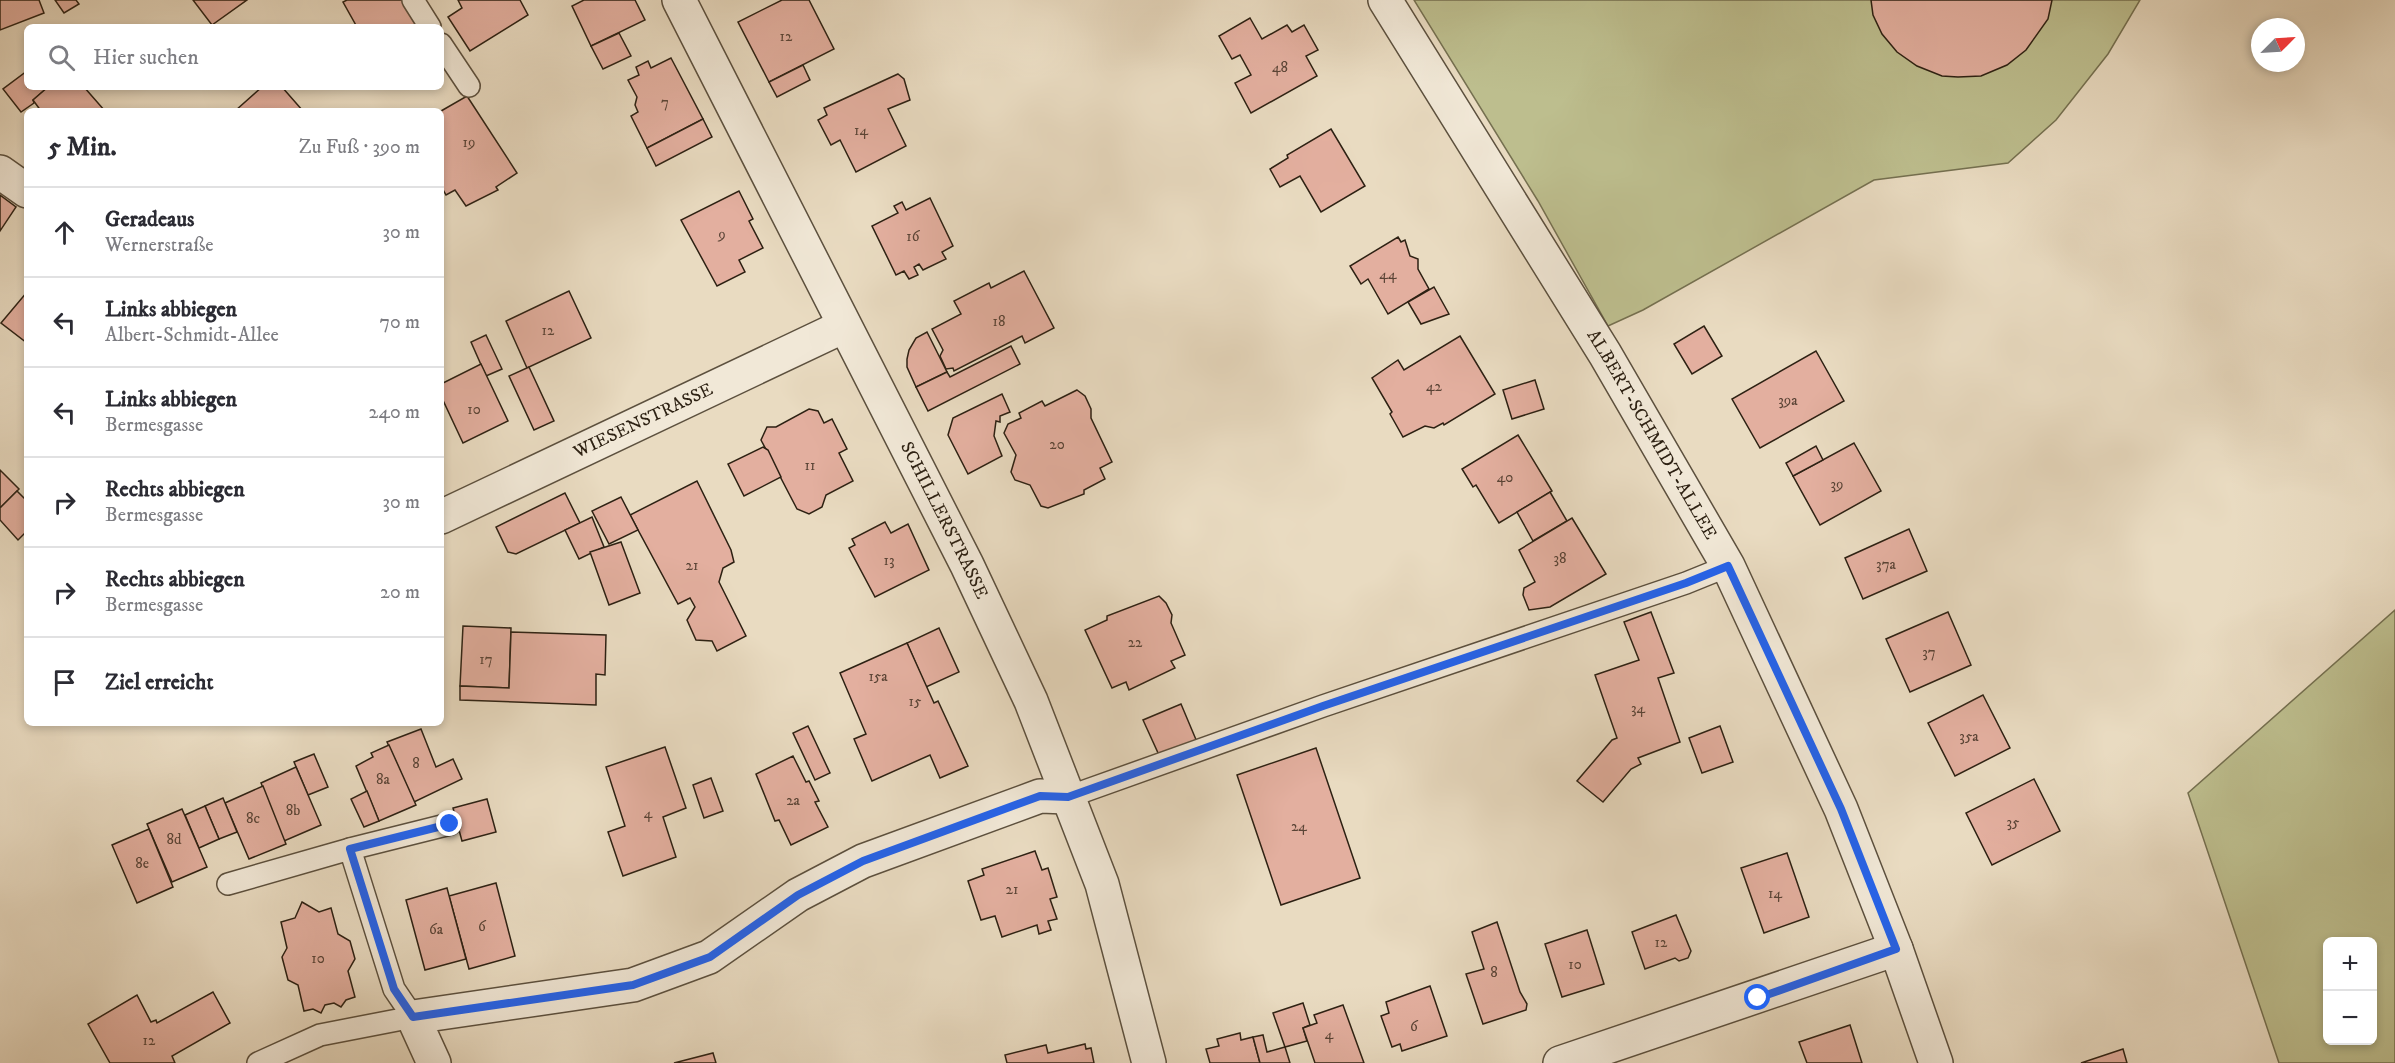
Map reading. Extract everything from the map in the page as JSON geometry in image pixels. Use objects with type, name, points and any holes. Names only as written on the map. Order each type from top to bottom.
[{"type":"street","name":"SCHILLERSTRASSE","points":[[679,0],[967,565],[1031,701],[1102,884],[1149,1063]]},
{"type":"street","name":"ALBERT-SCHMIDT-ALLEE","points":[[1385,0],[1605,354],[1728,566],[1841,809],[1896,949],[1936,1063]]},
{"type":"street","points":[[0,171],[24,189]]},
{"type":"street","name":"WIESENSTRASSE","points":[[444,516],[844,326]]},
{"type":"street","points":[[434,1063],[413,1017],[633,985],[710,957],[798,895],[863,861],[1040,796],[1068,797]]},
{"type":"street","points":[[1560,1063],[1896,949]]},
{"type":"lane","points":[[413,0],[428,24]]},
{"type":"lane","points":[[444,48],[470,86]]},
{"type":"lane","points":[[1068,797],[1323,706],[1686,583],[1728,566]]},
{"type":"lane","points":[[228,884],[350,849],[450,824]]},
{"type":"lane","points":[[258,1063],[320,1035],[413,1017],[394,989],[350,849]]},
{"type":"green space","points":[[1414,0],[2140,0],[2108,54],[2056,120],[2008,163],[1874,180],[1643,310],[1608,326],[1538,201]]},
{"type":"green space","points":[[2395,610],[2395,1063],[2279,1063],[2188,793]]},
{"type":"building","points":[[0,0],[39,0],[44,13],[0,30]]},
{"type":"building","points":[[55,0],[76,0],[79,4],[64,13]]},
{"type":"building","points":[[193,0],[247,0],[213,24]]},
{"type":"building","points":[[347,0],[405,0],[419,22],[416,24],[355,24],[343,2]]},
{"type":"building","points":[[458,0],[520,0],[528,15],[470,51],[448,17],[462,8]]},
{"type":"building","points":[[584,0],[635,0],[645,20],[591,46],[572,6]]},
{"type":"building","points":[[782,0],[809,0],[834,49],[769,82],[738,22]]},
{"type":"building","points":[[1871,0],[2052,0],[2048,19],[2026,50],[2007,65],[1981,76],[1958,77],[1942,76],[1917,66],[1897,52],[1882,34],[1873,15]]},
{"type":"building","points":[[1250,18],[1262,39],[1287,25],[1292,32],[1304,25],[1318,50],[1306,56],[1317,76],[1251,113],[1235,83],[1251,75],[1240,55],[1232,59],[1219,36]]},
{"type":"building","points":[[619,33],[631,56],[603,69],[591,46]]},
{"type":"building","points":[[671,58],[703,119],[647,148],[631,116],[638,112],[635,105],[637,97],[628,80],[639,75],[636,67],[648,61],[651,68]]},
{"type":"building","points":[[803,65],[810,80],[777,97],[769,82]]},
{"type":"building","points":[[24,73],[24,90],[45,90],[33,100],[34,103],[21,112],[3,89]]},
{"type":"building","points":[[898,74],[904,79],[910,100],[888,109],[906,146],[856,172],[840,140],[831,145],[818,120],[827,115],[824,108]]},
{"type":"building","points":[[45,90],[87,90],[102,108],[39,108],[33,100]]},
{"type":"building","points":[[259,90],[285,90],[300,108],[238,108]]},
{"type":"building","points":[[467,96],[517,173],[496,187],[498,190],[466,206],[455,190],[446,195],[444,191],[444,109]]},
{"type":"building","points":[[703,119],[712,137],[656,166],[647,148]]},
{"type":"building","points":[[1331,129],[1365,186],[1321,212],[1300,176],[1280,187],[1270,169],[1288,158],[1287,155]]},
{"type":"building","points":[[739,191],[753,219],[749,221],[763,248],[739,260],[745,272],[717,286],[681,220]]},
{"type":"building","points":[[0,195],[16,207],[0,231]]},
{"type":"building","points":[[930,198],[953,246],[942,252],[946,259],[923,270],[919,264],[914,267],[918,275],[909,279],[904,271],[896,275],[872,226],[898,213],[894,206],[902,202],[906,210]]},
{"type":"building","points":[[1398,237],[1401,242],[1405,240],[1410,256],[1418,259],[1418,269],[1429,289],[1388,314],[1368,279],[1361,284],[1350,266]]},
{"type":"building","points":[[1024,271],[1054,328],[1025,343],[1022,336],[954,371],[953,368],[946,369],[940,356],[943,350],[932,329],[961,314],[954,301],[989,283],[991,288]]},
{"type":"building","points":[[1434,287],[1449,314],[1421,324],[1408,302]]},
{"type":"building","points":[[569,291],[591,338],[527,368],[506,321]]},
{"type":"building","points":[[24,296],[24,341],[1,323]]},
{"type":"building","points":[[1704,326],[1722,356],[1692,374],[1674,344]]},
{"type":"building","points":[[927,332],[947,372],[916,387],[907,367],[907,359],[916,338]]},
{"type":"building","points":[[486,335],[502,369],[486,376],[471,342]]},
{"type":"building","points":[[1460,336],[1495,394],[1444,425],[1443,423],[1434,428],[1425,426],[1403,437],[1390,414],[1392,412],[1372,378],[1398,360],[1404,370]]},
{"type":"building","points":[[1011,346],[1020,364],[928,411],[916,387],[947,372],[950,377]]},
{"type":"building","points":[[1816,351],[1844,401],[1760,448],[1732,399]]},
{"type":"building","points":[[481,364],[508,421],[463,443],[444,402],[444,382]]},
{"type":"building","points":[[529,367],[554,421],[534,430],[509,376]]},
{"type":"building","points":[[1535,380],[1544,409],[1512,419],[1503,390]]},
{"type":"building","points":[[1077,390],[1085,396],[1091,409],[1091,418],[1112,462],[1100,468],[1105,479],[1084,490],[1084,494],[1048,508],[1041,506],[1030,485],[1015,480],[1011,472],[1016,455],[1004,433],[1008,424],[1021,418],[1019,413],[1042,401],[1045,406]]},
{"type":"building","points":[[1002,394],[1010,412],[1000,416],[1000,422],[996,421],[994,436],[1002,456],[968,474],[948,435],[953,418]]},
{"type":"building","points":[[809,409],[818,411],[824,423],[832,419],[847,449],[839,453],[853,481],[826,495],[822,507],[809,514],[797,509],[761,440],[767,427],[776,427]]},
{"type":"building","points":[[1518,435],[1552,491],[1499,523],[1476,485],[1473,487],[1462,469]]},
{"type":"building","points":[[1854,443],[1881,491],[1820,525],[1793,476]]},
{"type":"building","points":[[1816,446],[1823,460],[1793,476],[1786,463]]},
{"type":"building","points":[[763,447],[768,450],[781,477],[744,496],[728,464]]},
{"type":"building","points":[[0,470],[19,489],[0,508]]},
{"type":"building","points":[[697,481],[731,550],[734,562],[723,568],[719,582],[746,636],[717,651],[712,641],[696,640],[687,620],[695,607],[690,598],[678,604],[630,515]]},
{"type":"building","points":[[17,491],[24,498],[24,534],[18,540],[0,520],[0,508]]},
{"type":"building","points":[[1550,492],[1567,521],[1533,541],[1517,512]]},
{"type":"building","points":[[565,493],[580,523],[516,554],[508,552],[496,527]]},
{"type":"building","points":[[621,497],[638,530],[609,544],[592,511]]},
{"type":"building","points":[[592,517],[604,547],[579,559],[565,530]]},
{"type":"building","points":[[1572,518],[1606,574],[1550,607],[1529,610],[1523,595],[1524,588],[1535,582],[1519,550]]},
{"type":"building","points":[[885,522],[891,533],[908,524],[929,570],[875,597],[849,548],[855,545],[852,539]]},
{"type":"building","points":[[1909,529],[1927,571],[1863,599],[1845,558]]},
{"type":"building","points":[[621,542],[640,593],[609,605],[590,552]]},
{"type":"building","points":[[1159,596],[1166,603],[1172,615],[1171,623],[1185,655],[1171,661],[1175,668],[1129,690],[1126,682],[1112,688],[1085,630],[1107,620],[1107,616]]},
{"type":"building","points":[[1651,612],[1674,673],[1658,678],[1680,742],[1638,758],[1641,764],[1631,769],[1603,802],[1577,781],[1612,740],[1617,738],[1595,675],[1639,660],[1624,622]]},
{"type":"building","points":[[1948,612],[1971,665],[1910,692],[1886,639]]},
{"type":"building","points":[[463,626],[511,628],[509,688],[460,686]]},
{"type":"building","points":[[939,628],[959,672],[926,687],[907,643]]},
{"type":"building","points":[[511,632],[606,635],[605,675],[596,674],[596,705],[460,700],[460,686],[509,688]]},
{"type":"building","points":[[907,643],[934,703],[938,701],[968,766],[940,778],[930,755],[872,781],[854,739],[866,734],[840,673]]},
{"type":"building","points":[[1983,695],[2010,748],[1955,776],[1928,723]]},
{"type":"building","points":[[1181,704],[1197,742],[1159,755],[1143,720]]},
{"type":"building","points":[[808,726],[830,773],[815,780],[793,733]]},
{"type":"building","points":[[1720,726],[1733,762],[1702,773],[1689,738]]},
{"type":"building","points":[[421,729],[436,767],[453,759],[462,779],[414,802],[387,742]]},
{"type":"building","points":[[389,745],[416,805],[379,821],[356,766],[373,757],[371,753]]},
{"type":"building","points":[[665,747],[686,808],[663,817],[676,857],[623,876],[608,832],[625,826],[606,767]]},
{"type":"building","points":[[1316,748],[1360,878],[1281,905],[1237,775]]},
{"type":"building","points":[[314,754],[328,787],[308,795],[294,762]]},
{"type":"building","points":[[793,756],[819,801],[815,802],[828,827],[791,845],[779,820],[775,821],[756,774]]},
{"type":"building","points":[[296,767],[321,825],[284,841],[261,783]]},
{"type":"building","points":[[711,778],[723,811],[704,818],[693,785]]},
{"type":"building","points":[[2034,779],[2060,831],[1992,865],[1966,813]]},
{"type":"building","points":[[263,786],[286,844],[249,859],[225,803]]},
{"type":"building","points":[[367,791],[379,821],[364,827],[351,799]]},
{"type":"building","points":[[223,798],[237,832],[219,839],[205,806]]},
{"type":"building","points":[[487,799],[496,832],[462,841],[453,808]]},
{"type":"building","points":[[205,806],[219,839],[199,848],[185,815]]},
{"type":"building","points":[[182,809],[207,867],[172,882],[147,824]]},
{"type":"building","points":[[149,829],[173,887],[137,903],[112,845]]},
{"type":"building","points":[[1035,851],[1042,870],[1048,868],[1057,897],[1050,899],[1057,919],[1048,921],[1051,930],[1039,934],[1037,925],[1002,937],[995,916],[981,920],[968,881],[984,875],[982,869]]},
{"type":"building","points":[[1787,853],[1809,917],[1764,933],[1741,868]]},
{"type":"building","points":[[496,883],[515,956],[469,969],[449,896]]},
{"type":"building","points":[[447,888],[466,959],[425,970],[406,900]]},
{"type":"building","points":[[302,902],[319,912],[331,908],[338,934],[350,941],[355,959],[348,971],[355,997],[346,1000],[341,1007],[334,1003],[325,1005],[321,1013],[313,1009],[304,1011],[298,985],[288,980],[282,957],[287,948],[281,922],[295,918]]},
{"type":"building","points":[[1676,915],[1691,951],[1688,958],[1679,961],[1675,958],[1645,969],[1632,932]]},
{"type":"building","points":[[1497,922],[1520,992],[1527,1004],[1526,1010],[1483,1024],[1466,974],[1484,969],[1472,932]]},
{"type":"building","points":[[1587,930],[1604,984],[1562,997],[1545,944]]},
{"type":"building","points":[[1430,986],[1447,1036],[1402,1051],[1400,1044],[1392,1047],[1381,1016],[1389,1013],[1386,1002]]},
{"type":"building","points":[[213,992],[230,1023],[172,1056],[175,1063],[110,1063],[88,1024],[137,995],[151,1022],[156,1020],[157,1023]]},
{"type":"building","points":[[1303,1003],[1310,1025],[1303,1028],[1307,1041],[1285,1047],[1273,1013]]},
{"type":"building","points":[[1343,1005],[1364,1063],[1315,1063],[1303,1028],[1317,1023],[1314,1015]]},
{"type":"building","points":[[1850,1025],[1862,1063],[1807,1063],[1799,1042]]},
{"type":"building","points":[[1240,1033],[1241,1040],[1253,1037],[1260,1063],[1210,1063],[1206,1049],[1219,1046],[1217,1039]]},
{"type":"building","points":[[1263,1035],[1267,1052],[1285,1047],[1290,1063],[1260,1063],[1253,1037]]},
{"type":"building","points":[[1085,1044],[1086,1049],[1091,1048],[1094,1063],[1007,1063],[1005,1055],[1046,1045],[1048,1053]]},
{"type":"building","points":[[2123,1049],[2127,1063],[2081,1063]]},
{"type":"building","points":[[713,1053],[716,1063],[674,1063]]},
{"type":"route","points":[[450,824],[350,849],[362,880],[394,989],[413,1017],[633,985],[710,957],[798,895],[863,861],[1040,796],[1068,797],[1323,706],[1686,583],[1728,566],[1761,631],[1841,809],[1896,949],[1758,998]]}]
